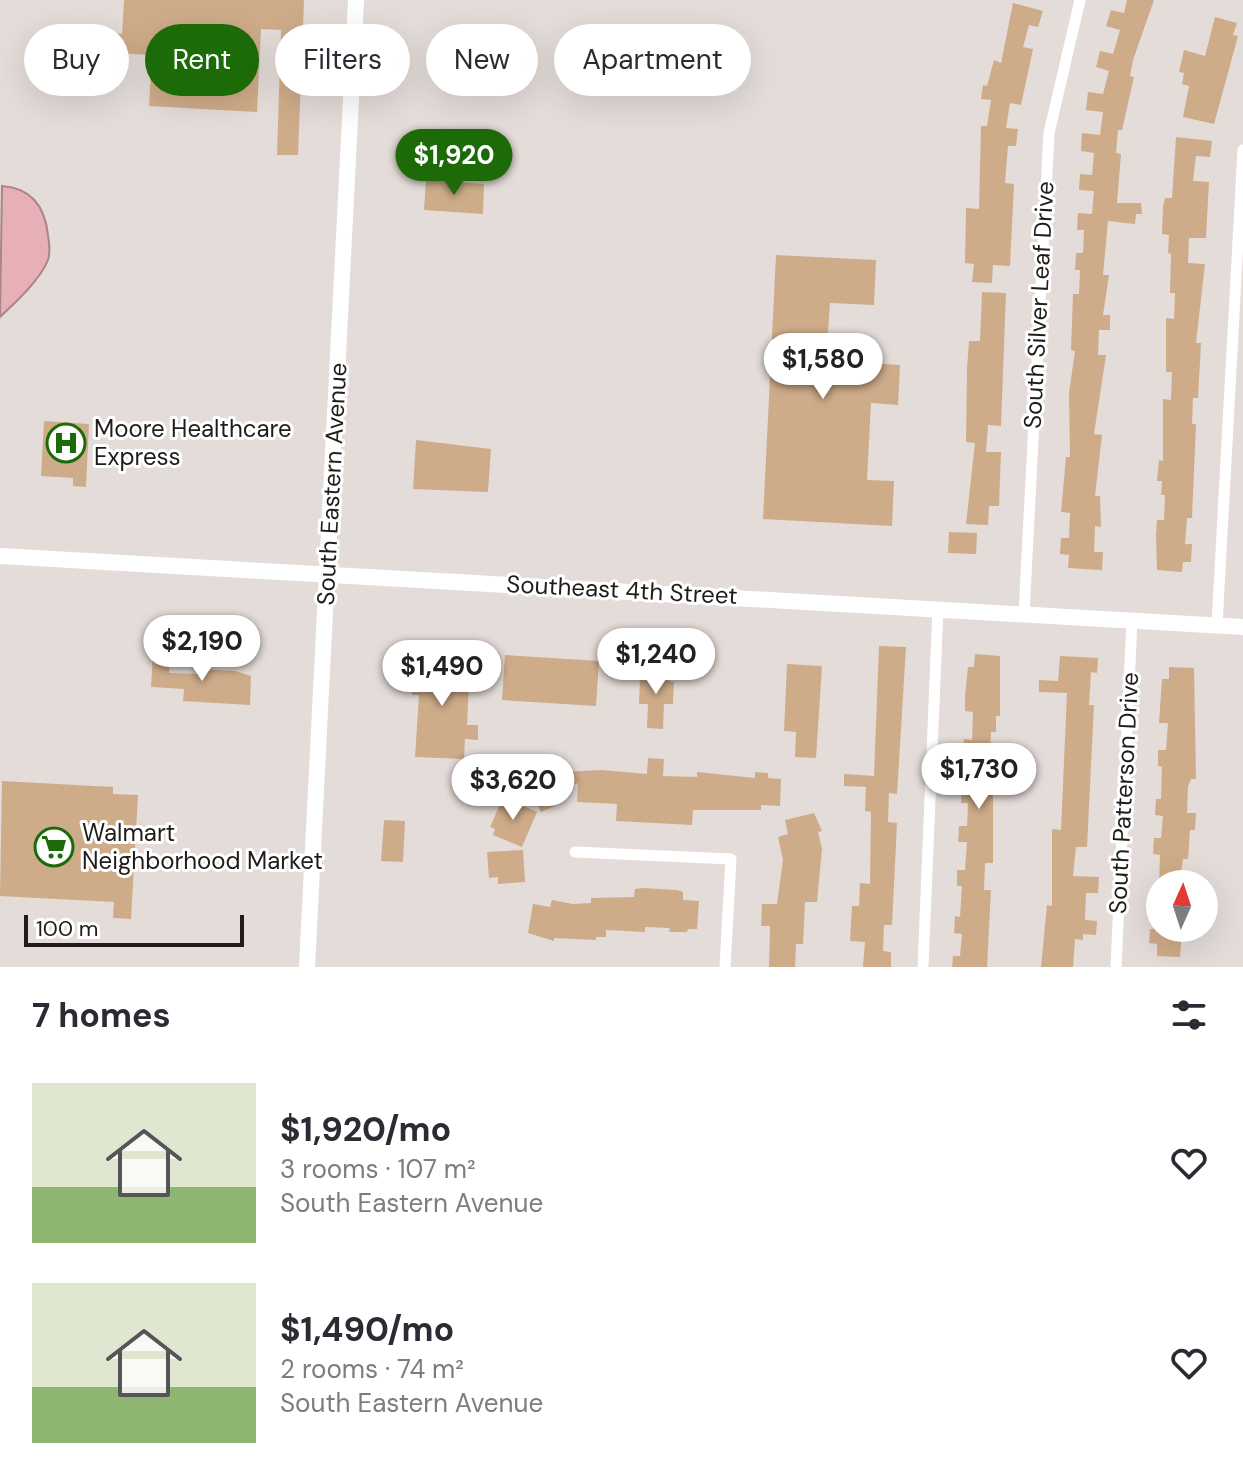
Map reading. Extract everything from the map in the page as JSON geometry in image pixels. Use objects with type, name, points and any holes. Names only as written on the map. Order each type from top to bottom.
[{"type":"main road","name":"South Eastern Avenue","points":[[307,967],[356,0]]},
{"type":"main road","name":"Southeast 4th Street","points":[[0,556],[1243,627]]},
{"type":"street","name":"South Silver Leaf Drive","points":[[1024,614],[1049,133],[1080,0]]},
{"type":"street","points":[[1217,625],[1243,150]]},
{"type":"street","points":[[923,967],[938,608]]},
{"type":"street","name":"South Patterson Drive","points":[[1116,967],[1132,620]]},
{"type":"street","points":[[575,852],[731,859],[725,967]]},
{"type":"shaded area","points":[[2,186],[21,191],[35,201],[44,216],[50,251],[39,275],[0,317]]},
{"type":"building","points":[[124,0],[304,0],[303,24],[275,24],[275,30],[261,29],[259,70],[259,24],[145,24],[145,55],[129,54],[129,24],[123,24]]},
{"type":"building","points":[[1127,0],[1154,0],[1133,60],[1130,76],[1134,77],[1122,130],[1118,130],[1116,153],[1121,154],[1117,203],[1141,203],[1142,214],[1136,214],[1135,224],[1108,221],[1103,275],[1109,275],[1103,315],[1110,315],[1110,330],[1099,330],[1098,355],[1106,355],[1094,434],[1102,435],[1095,496],[1100,496],[1101,527],[1095,526],[1094,552],[1103,552],[1102,570],[1068,568],[1069,555],[1060,554],[1061,538],[1069,538],[1070,513],[1061,512],[1066,457],[1070,457],[1069,393],[1075,351],[1071,350],[1073,294],[1079,294],[1080,270],[1075,270],[1076,253],[1083,253],[1084,230],[1077,230],[1078,213],[1092,214],[1094,191],[1079,190],[1080,174],[1092,175],[1094,153],[1081,151],[1082,133],[1100,135],[1103,112],[1086,110],[1088,92],[1103,94],[1109,71],[1096,67],[1100,51],[1113,54],[1120,30],[1106,26],[1111,10],[1124,13]]},
{"type":"building","points":[[1013,3],[1043,11],[1038,27],[1029,25],[1023,47],[1033,49],[1021,105],[1010,103],[1006,128],[1018,129],[1016,146],[1008,146],[1005,183],[1014,184],[1010,266],[993,265],[992,283],[972,282],[974,264],[965,263],[966,208],[979,209],[981,126],[987,126],[991,100],[981,99],[983,85],[987,86],[994,60],[1001,63]]},
{"type":"building","points":[[1215,17],[1237,23],[1233,35],[1238,36],[1214,124],[1183,117],[1189,86],[1182,84],[1184,73],[1179,72],[1184,50],[1205,56]]},
{"type":"building","points":[[150,96],[258,96],[257,112],[149,106]]},
{"type":"building","points":[[279,96],[300,96],[298,155],[277,155]]},
{"type":"building","points":[[1176,137],[1212,141],[1210,157],[1196,156],[1193,181],[1209,182],[1206,238],[1189,238],[1188,263],[1205,264],[1196,343],[1201,343],[1198,398],[1193,398],[1192,424],[1196,424],[1192,518],[1187,518],[1185,544],[1192,544],[1191,562],[1183,562],[1182,572],[1157,570],[1156,535],[1157,520],[1164,520],[1165,495],[1161,495],[1162,481],[1157,481],[1159,460],[1163,461],[1163,399],[1171,400],[1172,372],[1166,372],[1166,318],[1174,319],[1175,293],[1170,293],[1171,254],[1168,253],[1169,235],[1162,234],[1163,207],[1165,198],[1172,198]]},
{"type":"building","points":[[426,180],[484,184],[483,214],[424,210]]},
{"type":"building","points":[[776,255],[876,260],[874,305],[830,303],[826,361],[900,365],[898,405],[871,403],[867,480],[894,481],[892,526],[763,519]]},
{"type":"building","points":[[982,292],[1006,293],[1001,426],[988,425],[986,452],[1001,452],[999,506],[989,506],[988,525],[966,524],[975,443],[966,442],[967,369],[969,341],[980,341]]},
{"type":"building","points":[[44,421],[89,424],[86,487],[73,486],[73,478],[41,476]]},
{"type":"building","points":[[416,440],[491,449],[488,492],[413,489]]},
{"type":"building","points":[[949,532],[977,533],[976,554],[948,553]]},
{"type":"building","points":[[879,646],[906,647],[897,794],[889,793],[888,822],[897,823],[892,925],[884,925],[883,951],[891,952],[891,967],[863,967],[865,942],[850,941],[852,906],[859,906],[860,883],[870,884],[871,812],[865,811],[866,787],[844,786],[844,774],[874,776]]},
{"type":"building","points":[[153,651],[170,652],[169,673],[198,674],[200,669],[235,671],[251,676],[250,705],[183,701],[184,689],[151,687]]},
{"type":"building","points":[[975,654],[1000,656],[1000,716],[996,716],[996,732],[991,732],[990,760],[997,760],[996,770],[1013,771],[1012,789],[993,788],[993,863],[985,863],[984,890],[991,890],[987,967],[952,967],[953,956],[960,956],[962,934],[954,933],[955,916],[960,917],[962,886],[957,886],[957,870],[965,870],[967,842],[958,842],[959,826],[967,826],[968,803],[961,803],[962,786],[967,786],[968,756],[963,756],[964,739],[972,740],[973,712],[965,711],[965,695],[968,667],[974,667]]},
{"type":"building","points":[[505,655],[599,661],[596,706],[502,700]]},
{"type":"building","points":[[1060,656],[1098,658],[1097,673],[1091,672],[1089,705],[1094,705],[1087,847],[1076,847],[1073,876],[1099,877],[1098,893],[1086,893],[1085,920],[1097,921],[1096,935],[1083,934],[1083,940],[1075,939],[1073,967],[1041,967],[1047,905],[1052,906],[1052,829],[1061,830],[1067,693],[1039,692],[1039,680],[1058,681]]},
{"type":"building","points":[[413,659],[470,662],[467,725],[478,725],[478,740],[465,739],[464,759],[415,757],[419,695],[412,695]]},
{"type":"building","points":[[787,664],[822,666],[816,758],[795,757],[796,732],[784,731]]},
{"type":"building","points":[[1169,667],[1194,668],[1196,779],[1191,779],[1188,787],[1187,813],[1196,813],[1195,830],[1190,830],[1188,859],[1183,859],[1181,870],[1159,870],[1160,855],[1153,854],[1154,838],[1161,838],[1163,816],[1155,815],[1156,799],[1161,799],[1162,767],[1158,766],[1158,750],[1166,750],[1168,723],[1159,723],[1162,679],[1169,679]]},
{"type":"building","points":[[645,670],[670,672],[669,681],[674,682],[673,704],[664,704],[663,729],[647,728],[648,704],[639,704],[640,679],[645,680]]},
{"type":"building","points":[[648,758],[664,759],[663,776],[697,777],[697,772],[755,778],[755,772],[768,773],[768,778],[781,779],[780,806],[761,805],[761,810],[693,810],[692,825],[616,821],[617,804],[577,802],[578,783],[550,794],[555,806],[541,812],[524,774],[557,760],[562,772],[602,770],[647,774]]},
{"type":"building","points":[[2,781],[113,787],[113,794],[138,795],[131,919],[113,918],[114,902],[0,896]]},
{"type":"building","points":[[503,797],[537,812],[522,847],[493,835],[495,829],[490,827]]},
{"type":"building","points":[[814,813],[822,831],[818,832],[822,849],[817,902],[805,902],[803,944],[796,944],[795,967],[769,967],[770,926],[761,926],[762,904],[777,904],[783,860],[778,837],[788,834],[785,820]]},
{"type":"building","points":[[384,820],[405,821],[403,862],[381,861]]},
{"type":"building","points":[[523,850],[525,882],[498,884],[498,877],[489,878],[487,852]]},
{"type":"building","points":[[635,889],[677,890],[683,892],[683,900],[699,901],[697,929],[688,929],[687,932],[645,927],[645,932],[606,930],[606,937],[596,937],[596,940],[554,938],[554,941],[528,933],[533,904],[550,907],[552,900],[573,904],[591,903],[591,898],[634,897]]},
{"type":"building","points":[[1181,942],[1180,957],[1157,956],[1157,944],[1149,943]]},
{"type":"place","name":"Moore Healthcare Express","points":[[66,443]]},
{"type":"place","name":"Walmart Neighborhood Market","points":[[54,847]]}]
